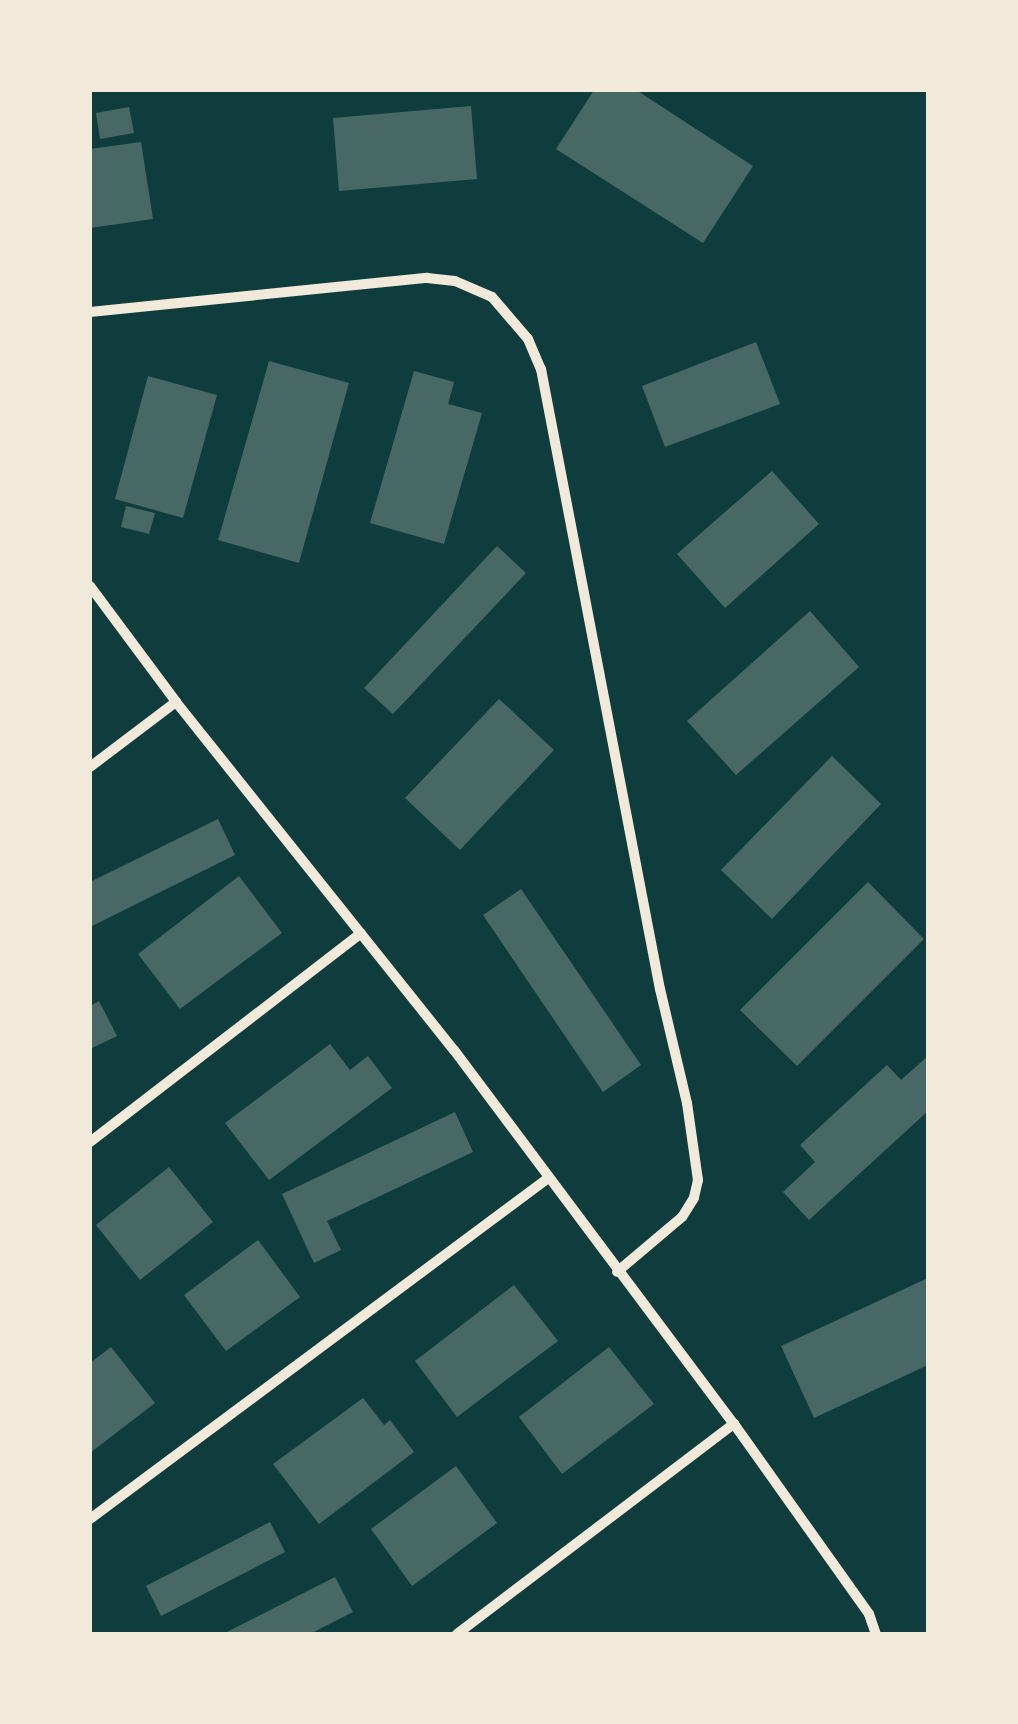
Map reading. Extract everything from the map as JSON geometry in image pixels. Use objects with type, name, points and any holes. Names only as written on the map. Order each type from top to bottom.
[{"type":"street","points":[[90,312],[332,285],[454,281],[492,297],[516,320],[540,369],[660,989],[687,1103],[698,1180],[694,1198],[682,1217],[617,1272]]},
{"type":"street","points":[[90,586],[176,702],[362,933],[734,1424],[869,1614],[876,1634]]},
{"type":"street","points":[[90,767],[176,702]]},
{"type":"street","points":[[90,1142],[362,933]]},
{"type":"street","points":[[90,1519],[547,1179]]},
{"type":"street","points":[[457,1634],[734,1424]]},
{"type":"building","points":[[594,90],[636,90],[753,166],[703,243],[556,149]]},
{"type":"building","points":[[471,106],[477,179],[339,191],[333,118]]},
{"type":"building","points":[[129,107],[134,133],[100,139],[96,113]]},
{"type":"building","points":[[141,142],[153,219],[90,228],[90,149]]},
{"type":"building","points":[[756,342],[780,404],[665,447],[642,386]]},
{"type":"building","points":[[269,361],[349,383],[299,563],[218,540]]},
{"type":"building","points":[[414,371],[454,382],[448,404],[482,413],[444,544],[370,523]]},
{"type":"building","points":[[148,376],[217,395],[183,518],[115,499]]},
{"type":"building","points":[[772,471],[819,524],[725,608],[677,554]]},
{"type":"building","points":[[126,506],[155,513],[149,534],[121,527]]},
{"type":"building","points":[[497,546],[526,573],[393,714],[364,688]]},
{"type":"building","points":[[810,611],[859,667],[736,775],[687,721]]},
{"type":"building","points":[[499,699],[554,750],[460,850],[405,798]]},
{"type":"building","points":[[832,756],[881,804],[772,919],[721,870]]},
{"type":"building","points":[[218,819],[235,855],[90,927],[90,882]]},
{"type":"building","points":[[239,876],[282,933],[180,1009],[138,954]]},
{"type":"building","points":[[868,882],[924,939],[797,1066],[740,1010]]},
{"type":"building","points":[[521,889],[641,1065],[603,1092],[483,915]]},
{"type":"building","points":[[99,1001],[117,1036],[90,1049],[90,1006]]},
{"type":"building","points":[[330,1044],[350,1070],[368,1056],[392,1088],[269,1180],[225,1123]]},
{"type":"building","points":[[928,1056],[928,1111],[809,1220],[783,1192],[815,1162],[800,1145],[887,1065],[901,1080]]},
{"type":"building","points":[[455,1112],[473,1152],[327,1221],[341,1250],[314,1263],[282,1194]]},
{"type":"building","points":[[169,1167],[213,1222],[140,1280],[96,1225]]},
{"type":"building","points":[[258,1240],[300,1297],[226,1351],[184,1295]]},
{"type":"building","points":[[928,1278],[928,1365],[814,1418],[781,1346]]},
{"type":"building","points":[[514,1285],[558,1341],[457,1417],[415,1361]]},
{"type":"building","points":[[111,1347],[155,1403],[90,1453],[90,1363]]},
{"type":"building","points":[[609,1347],[654,1404],[562,1474],[519,1417]]},
{"type":"building","points":[[363,1398],[384,1425],[390,1420],[414,1452],[319,1524],[273,1464]]},
{"type":"building","points":[[456,1466],[497,1523],[412,1586],[371,1529]]},
{"type":"building","points":[[270,1522],[285,1552],[161,1616],[146,1586]]},
{"type":"building","points":[[335,1577],[353,1612],[310,1634],[223,1634]]}]
